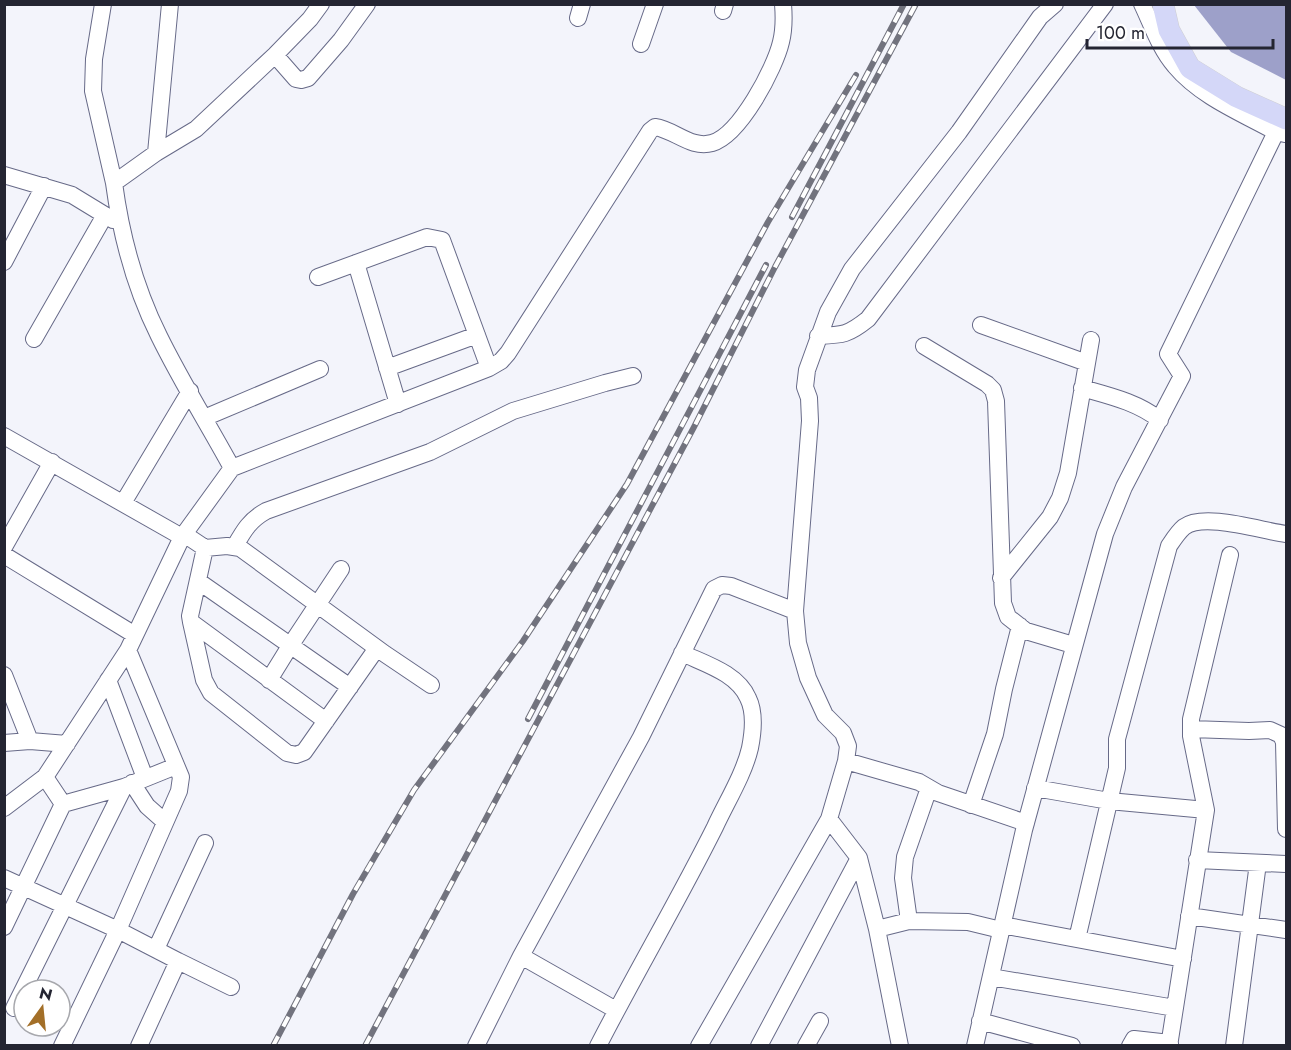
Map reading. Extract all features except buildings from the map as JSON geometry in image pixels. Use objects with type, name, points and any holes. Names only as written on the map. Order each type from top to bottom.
[{"type":"main road","points":[[1163,4],[1169,30],[1190,68],[1283,128]]},
{"type":"street","points":[[103,4],[94,59],[93,91],[114,183],[120,224],[142,295],[158,335],[232,468]]},
{"type":"street","points":[[156,153],[170,4]]},
{"type":"street","points":[[114,183],[156,153],[196,129],[275,55],[310,19],[321,4]]},
{"type":"street","points":[[275,55],[296,79],[308,78],[341,40],[367,4]]},
{"type":"street","points":[[641,44],[655,4]]},
{"type":"street","points":[[4,808],[45,777],[128,650],[183,536],[232,468],[489,368],[501,361],[650,131],[655,127],[663,128],[693,143],[713,143],[741,120],[770,75],[782,40],[783,4]]},
{"type":"street","points":[[699,1046],[828,819],[846,761],[848,746],[843,733],[825,715],[808,678],[798,643],[795,611],[810,421],[807,370],[828,312],[852,269],[958,132],[1040,16],[1055,4]]},
{"type":"street","points":[[975,1046],[1026,823],[1105,534],[1124,488],[1182,376],[1168,354],[1283,128],[1217,100],[1190,81],[1174,66],[1158,40],[1142,4]]},
{"type":"street","points":[[819,336],[843,335],[856,329],[868,319],[1109,5]]},
{"type":"street","points":[[4,175],[72,195],[120,224]]},
{"type":"street","points":[[4,262],[44,186]]},
{"type":"street","points":[[34,339],[105,215]]},
{"type":"street","points":[[318,278],[427,237],[442,240],[489,368]]},
{"type":"street","points":[[356,263],[398,404]]},
{"type":"street","points":[[981,326],[1087,363]]},
{"type":"street","points":[[387,368],[477,335]]},
{"type":"street","points":[[1001,578],[1050,517],[1060,498],[1068,473],[1091,340]]},
{"type":"street","points":[[924,346],[987,384],[993,390],[996,400],[1001,578],[1003,603],[1008,617],[1026,631],[1073,645]]},
{"type":"street","points":[[204,418],[320,369]]},
{"type":"street","points":[[235,546],[247,525],[266,511],[430,452],[513,411],[633,376]]},
{"type":"street","points":[[1082,388],[1125,400],[1160,420]]},
{"type":"street","points":[[123,503],[189,392]]},
{"type":"street","points":[[4,435],[205,548],[235,546],[431,685]]},
{"type":"street","points":[[4,547],[52,462]]},
{"type":"street","points":[[1077,939],[1117,768],[1117,739],[1168,546],[1184,527],[1200,521],[1287,534]]},
{"type":"street","points":[[205,548],[190,616],[204,680],[211,693],[287,753],[296,755],[304,752],[377,648]]},
{"type":"street","points":[[4,555],[135,635]]},
{"type":"street","points":[[1130,1046],[1134,1039],[1170,1044],[1206,810],[1191,718],[1230,555]]},
{"type":"street","points":[[269,680],[341,569]]},
{"type":"street","points":[[198,581],[350,687]]},
{"type":"street","points":[[476,1046],[521,956],[641,737],[714,589],[722,585],[731,586],[795,611]]},
{"type":"street","points":[[191,622],[326,721]]},
{"type":"street","points":[[971,805],[995,734],[1020,626]]},
{"type":"street","points":[[62,1046],[118,930],[181,784],[181,777],[128,650]]},
{"type":"street","points":[[598,1046],[695,867],[750,750],[753,728],[749,700],[742,687],[732,678],[682,653]]},
{"type":"street","points":[[4,675],[30,741]]},
{"type":"street","points":[[108,680],[133,783],[147,806],[165,822]]},
{"type":"street","points":[[1191,729],[1249,732],[1270,730],[1281,735],[1284,742],[1287,829]]},
{"type":"street","points":[[4,743],[30,741],[67,744]]},
{"type":"street","points":[[846,761],[920,782],[971,805],[1026,823]]},
{"type":"street","points":[[4,927],[63,804],[133,783],[176,766]]},
{"type":"street","points":[[45,777],[63,804]]},
{"type":"street","points":[[29,978],[64,906],[133,783]]},
{"type":"street","points":[[909,921],[903,878],[904,857],[929,788]]},
{"type":"street","points":[[1035,788],[1109,801],[1206,810]]},
{"type":"street","points":[[828,819],[859,858],[877,929],[900,1046]]},
{"type":"street","points":[[156,949],[205,843]]},
{"type":"street","points":[[759,1046],[859,858]]},
{"type":"street","points":[[1197,860],[1287,864]]},
{"type":"street","points":[[1234,1046],[1258,863]]},
{"type":"street","points":[[4,878],[118,930],[231,987]]},
{"type":"street","points":[[1189,916],[1286,927]]},
{"type":"street","points":[[877,929],[909,921],[968,922],[1183,959]]},
{"type":"street","points":[[521,956],[616,1010]]},
{"type":"street","points":[[139,1046],[178,960]]},
{"type":"street","points":[[991,977],[1176,1008]]},
{"type":"street","points":[[806,1046],[820,1021]]},
{"type":"street","points":[[981,1021],[1072,1046]]},
{"type":"water","points":[[1194,5],[1286,5],[1286,80],[1231,52]]},
{"type":"railway","points":[[792,217],[904,4]]},
{"type":"railway","points":[[365,1046],[916,4]]},
{"type":"railway","points":[[273,1046],[353,894],[414,790],[523,641],[627,484],[768,222],[856,75]]},
{"type":"railway","points":[[528,719],[766,265]]}]
